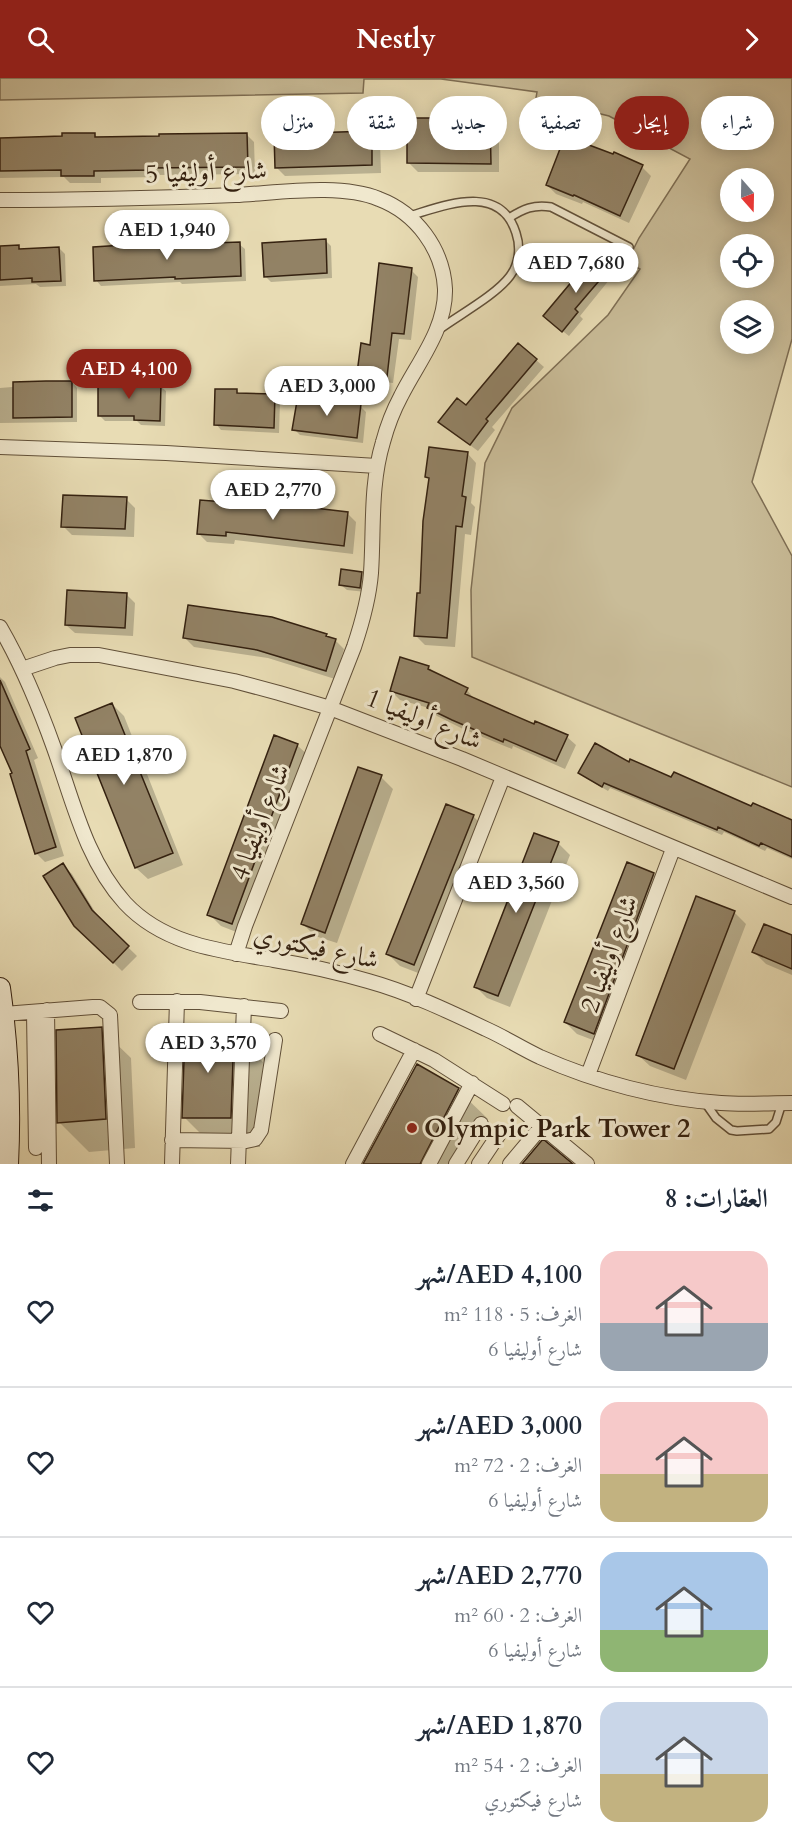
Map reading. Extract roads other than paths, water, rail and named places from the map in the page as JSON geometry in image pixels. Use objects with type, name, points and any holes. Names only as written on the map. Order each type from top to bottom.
[{"type":"main road","points":[[0,988],[4,1014],[3,1047],[8,1164]]},
{"type":"street","name":"شارع أوليفيا 5","points":[[0,200],[154,198],[344,191],[378,198],[394,206],[409,216],[423,231],[442,268],[444,299],[438,330],[390,419],[377,466],[367,605],[354,647],[330,708]]},
{"type":"street","points":[[0,447],[166,453],[377,466]]},
{"type":"street","name":"شارع فيكتوري","points":[[0,627],[22,669],[53,744],[85,838],[96,862],[115,890],[136,914],[161,930],[185,942],[330,971],[368,981],[486,1029],[538,1056],[588,1075],[648,1092],[704,1101],[753,1104],[787,1103]]},
{"type":"street","name":"شارع أوليفيا 1","points":[[22,669],[70,655],[113,657],[234,681],[330,708],[582,808],[673,849],[792,897]]},
{"type":"street","name":"شارع أوليفيا 4","points":[[236,954],[330,708]]},
{"type":"street","points":[[416,999],[502,777]]},
{"type":"street","name":"شارع أوليفيا 2","points":[[588,1075],[673,849]]},
{"type":"street","points":[[140,1002],[177,1001],[281,1011]]},
{"type":"street","points":[[172,1164],[177,1001]]},
{"type":"street","points":[[238,1164],[244,1006]]},
{"type":"street","points":[[4,1014],[100,1007],[110,1015],[117,1164]]},
{"type":"street","points":[[36,1148],[41,1011]]},
{"type":"street","points":[[41,1011],[49,1164]]},
{"type":"street","points":[[380,1034],[414,1050],[472,1083],[503,1104]]},
{"type":"street","points":[[172,1140],[251,1141],[259,1135],[275,1040]]},
{"type":"street","points":[[353,1164],[414,1050]]},
{"type":"street","points":[[429,1164],[472,1083]]},
{"type":"street","points":[[517,1106],[588,1164]]},
{"type":"street","points":[[456,1164],[481,1124]]},
{"type":"street","points":[[510,1164],[542,1126]]},
{"type":"street","points":[[479,1164],[501,1131]]},
{"type":"lane","points":[[409,216],[470,200],[492,205],[508,218],[530,207],[551,207],[629,247]]},
{"type":"lane","name":"شارع أوليفيا 5","points":[[438,330],[503,284],[511,275],[519,252],[515,229],[508,218]]},
{"type":"lane","points":[[704,1101],[721,1123],[737,1131],[769,1129],[787,1103]]},
{"type":"place","name":"Olympic Park Tower 2","points":[[412,1128]]}]
